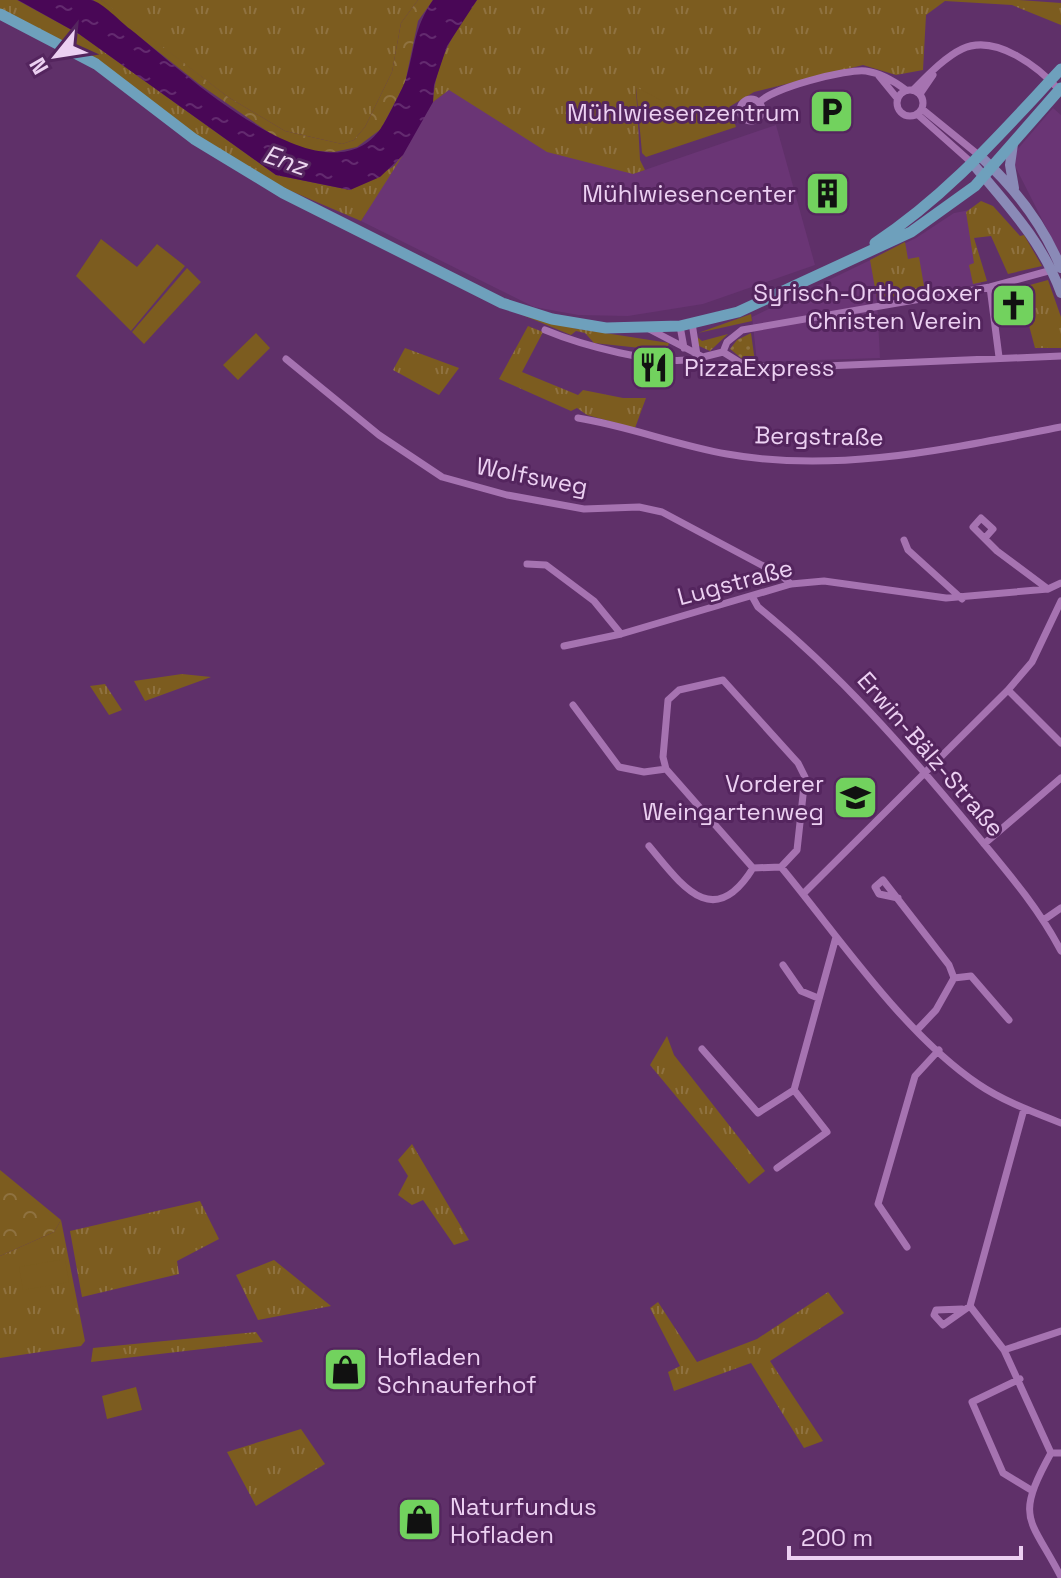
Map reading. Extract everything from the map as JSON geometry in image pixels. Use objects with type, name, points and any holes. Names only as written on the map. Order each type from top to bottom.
[{"type":"main road","points":[[0,14],[96,64],[194,139],[245,172],[502,303],[581,325],[649,329],[686,324],[760,304],[849,261],[924,224],[988,172],[1061,90]]},
{"type":"main road","points":[[849,261],[905,223],[958,179],[1061,69]]},
{"type":"main road","points":[[1013,144],[1010,165],[1014,190],[1051,256],[1060,290]]},
{"type":"main road","points":[[977,161],[1014,190]]},
{"type":"main road","points":[[988,172],[999,195],[1061,268]]},
{"type":"main road","points":[[999,195],[1007,189],[1014,190]]},
{"type":"street","points":[[897,98],[913,91],[964,48],[993,47],[1016,55],[1061,90]]},
{"type":"street","points":[[759,103],[767,95],[863,70],[913,91],[920,112],[977,161]]},
{"type":"street","points":[[879,76],[897,98],[897,107],[903,114],[920,112]]},
{"type":"street","points":[[960,146],[981,145],[997,139]]},
{"type":"street","points":[[958,179],[962,166],[960,146]]},
{"type":"street","points":[[723,352],[727,342],[742,330],[990,287],[1061,268]]},
{"type":"street","points":[[990,287],[999,357]]},
{"type":"street","points":[[675,359],[686,324]]},
{"type":"street","points":[[686,324],[697,355]]},
{"type":"street","points":[[649,329],[697,355],[707,357],[723,352]]},
{"type":"street","points":[[545,330],[588,346],[675,359],[691,360],[697,355]]},
{"type":"street","points":[[723,352],[733,362],[779,368],[1061,356]]},
{"type":"street","name":"Wolfsweg","points":[[286,359],[379,435],[442,477],[572,507],[639,507],[662,512],[782,576],[791,584]]},
{"type":"street","name":"Bergstraße","points":[[578,418],[728,454],[784,459],[881,459],[1061,427]]},
{"type":"street","points":[[985,538],[1048,589]]},
{"type":"street","points":[[904,540],[908,550],[962,599]]},
{"type":"street","points":[[527,564],[546,565],[594,601],[621,634]]},
{"type":"street","name":"Lugstraße","points":[[564,646],[753,598],[791,584],[824,581],[962,599],[1048,589],[1061,583]]},
{"type":"street","name":"Erwin-Bälz-Straße","points":[[753,598],[758,607],[846,687],[924,771],[1045,919],[1061,951]]},
{"type":"street","points":[[803,894],[860,841],[924,771],[1008,690],[1032,662],[1061,601]]},
{"type":"street","points":[[723,680],[798,763],[805,777],[797,850],[781,867],[753,868],[666,769],[668,700],[679,690],[723,680]]},
{"type":"street","points":[[1008,690],[1061,743]]},
{"type":"street","points":[[573,705],[619,767],[644,772],[666,769]]},
{"type":"street","points":[[984,844],[1061,778]]},
{"type":"street","points":[[649,846],[687,892],[710,901],[723,898],[745,880],[753,868]]},
{"type":"street","points":[[781,867],[836,937],[939,1050],[978,1084],[1024,1109],[1061,1123]]},
{"type":"street","points":[[898,898],[949,965],[954,978]]},
{"type":"street","points":[[1045,919],[1061,908]]},
{"type":"street","points":[[702,1049],[758,1113],[794,1090],[836,937]]},
{"type":"street","points":[[783,965],[801,991],[818,998]]},
{"type":"street","points":[[954,978],[971,976],[1009,1020]]},
{"type":"street","points":[[918,1029],[936,1010],[954,978]]},
{"type":"street","points":[[907,1247],[878,1204],[915,1076],[939,1050]]},
{"type":"street","points":[[777,1168],[827,1132],[794,1090]]},
{"type":"street","points":[[1024,1109],[966,1308],[1004,1350],[1020,1379],[1051,1453]]},
{"type":"street","points":[[1004,1350],[1061,1331]]},
{"type":"street","points":[[1020,1379],[972,1402],[1003,1473],[1031,1490]]},
{"type":"street","points":[[1051,1453],[1061,1453]]},
{"type":"street","points":[[1051,1453],[1031,1490],[1031,1526],[1061,1577]]},
{"type":"shaded area","points":[[449,90],[633,174],[776,125],[815,265],[703,304],[628,316],[578,315],[534,307],[361,221],[433,102]]},
{"type":"shaded area","points":[[1053,108],[1061,115],[1061,257],[1014,164],[1016,151]]},
{"type":"shaded area","points":[[970,210],[981,284],[877,300],[880,358],[757,362],[752,317],[916,238],[954,213]]},
{"type":"green space","points":[[0,0],[17,0],[79,34],[276,175],[350,190],[393,167],[403,155],[361,221],[263,179],[192,132],[86,53],[0,10]]},
{"type":"green space","points":[[93,0],[101,0],[228,97],[285,131],[342,144],[354,140],[365,127],[392,72],[401,23],[418,0],[433,0],[418,21],[405,83],[381,129],[357,147],[334,152],[304,150],[274,136],[199,84]]},
{"type":"green space","points":[[101,0],[418,0],[401,23],[392,72],[365,127],[354,140],[342,144],[285,131],[228,97]]},
{"type":"green space","points":[[477,0],[1019,0],[1061,3],[1061,25],[1012,5],[945,1],[926,15],[923,70],[896,75],[863,65],[754,92],[729,107],[691,116],[636,88],[640,160],[645,170],[633,174],[547,152],[449,90],[433,102],[437,74],[447,48]]},
{"type":"green space","points":[[636,87],[691,116],[729,107],[736,127],[646,157],[642,153]]},
{"type":"green space","points":[[981,201],[993,206],[1020,236],[1024,235],[1042,266],[1008,274],[991,236],[974,238],[987,281],[973,284],[969,265],[974,263],[966,212]]},
{"type":"green space","points":[[101,239],[137,267],[157,244],[185,266],[131,331],[76,276]]},
{"type":"green space","points":[[905,242],[908,259],[919,257],[925,292],[877,299],[870,260]]},
{"type":"green space","points":[[187,268],[201,282],[144,344],[132,332]]},
{"type":"green space","points":[[1048,280],[1061,317],[1061,348],[1035,348],[1019,288]]},
{"type":"green space","points":[[503,307],[573,328],[669,343],[665,354],[659,350],[594,343],[585,333],[576,331],[571,335]]},
{"type":"green space","points":[[751,314],[752,321],[698,333]]},
{"type":"green space","points":[[528,326],[543,332],[522,372],[578,395],[583,390],[623,398],[646,398],[635,428],[587,415],[577,408],[571,411],[499,379]]},
{"type":"green space","points":[[256,333],[270,348],[238,380],[223,365]]},
{"type":"green space","points":[[751,333],[755,362],[746,362],[730,349],[737,340]]},
{"type":"green space","points":[[728,334],[710,351],[697,345],[696,336],[702,341]]},
{"type":"green space","points":[[405,348],[459,368],[439,395],[393,370]]},
{"type":"green space","points":[[182,674],[211,677],[145,701],[134,681]]},
{"type":"green space","points":[[105,684],[122,710],[109,715],[90,686]]},
{"type":"green space","points":[[667,1036],[674,1055],[765,1171],[749,1184],[650,1065]]},
{"type":"green space","points":[[412,1144],[469,1240],[454,1245],[423,1200],[412,1205],[398,1195],[408,1176],[398,1160]]},
{"type":"green space","points":[[0,1170],[61,1220],[54,1232],[0,1256]]},
{"type":"green space","points":[[200,1201],[219,1239],[177,1261],[179,1274],[82,1297],[70,1231]]},
{"type":"green space","points":[[61,1220],[85,1341],[81,1346],[0,1358],[0,1256],[54,1232]]},
{"type":"green space","points":[[65,1259],[69,1282],[23,1290],[19,1267]]},
{"type":"green space","points":[[274,1260],[331,1306],[258,1320],[236,1275]]},
{"type":"green space","points":[[828,1292],[844,1313],[770,1361],[823,1441],[804,1448],[751,1363],[674,1391],[668,1372],[680,1366],[650,1308],[658,1302],[697,1362],[757,1339]]},
{"type":"green space","points":[[256,1332],[263,1342],[91,1362],[93,1348]]},
{"type":"green space","points":[[136,1387],[142,1410],[107,1419],[102,1396]]},
{"type":"green space","points":[[301,1429],[325,1464],[256,1506],[227,1452]]},
{"type":"water","name":"Enz","points":[[18,0],[96,2],[215,98],[252,123],[289,142],[325,152],[356,149],[381,128],[405,83],[418,29],[433,0],[477,0],[447,46],[434,85],[433,102],[403,155],[380,177],[350,190],[276,175],[79,34]]},
{"type":"place","name":"Mühlwiesenzentrum","points":[[831,112]]},
{"type":"place","name":"Mühlwiesencenter","points":[[827,193]]},
{"type":"place","name":"Syrisch-Orthodoxer Christen Verein","points":[[1013,306]]},
{"type":"place","name":"PizzaExpress","points":[[653,367]]},
{"type":"place","name":"Vorderer Weingartenweg","points":[[855,797]]},
{"type":"place","name":"Hofladen Schnauferhof","points":[[346,1370]]},
{"type":"place","name":"Naturfundus Hofladen","points":[[419,1520]]}]
